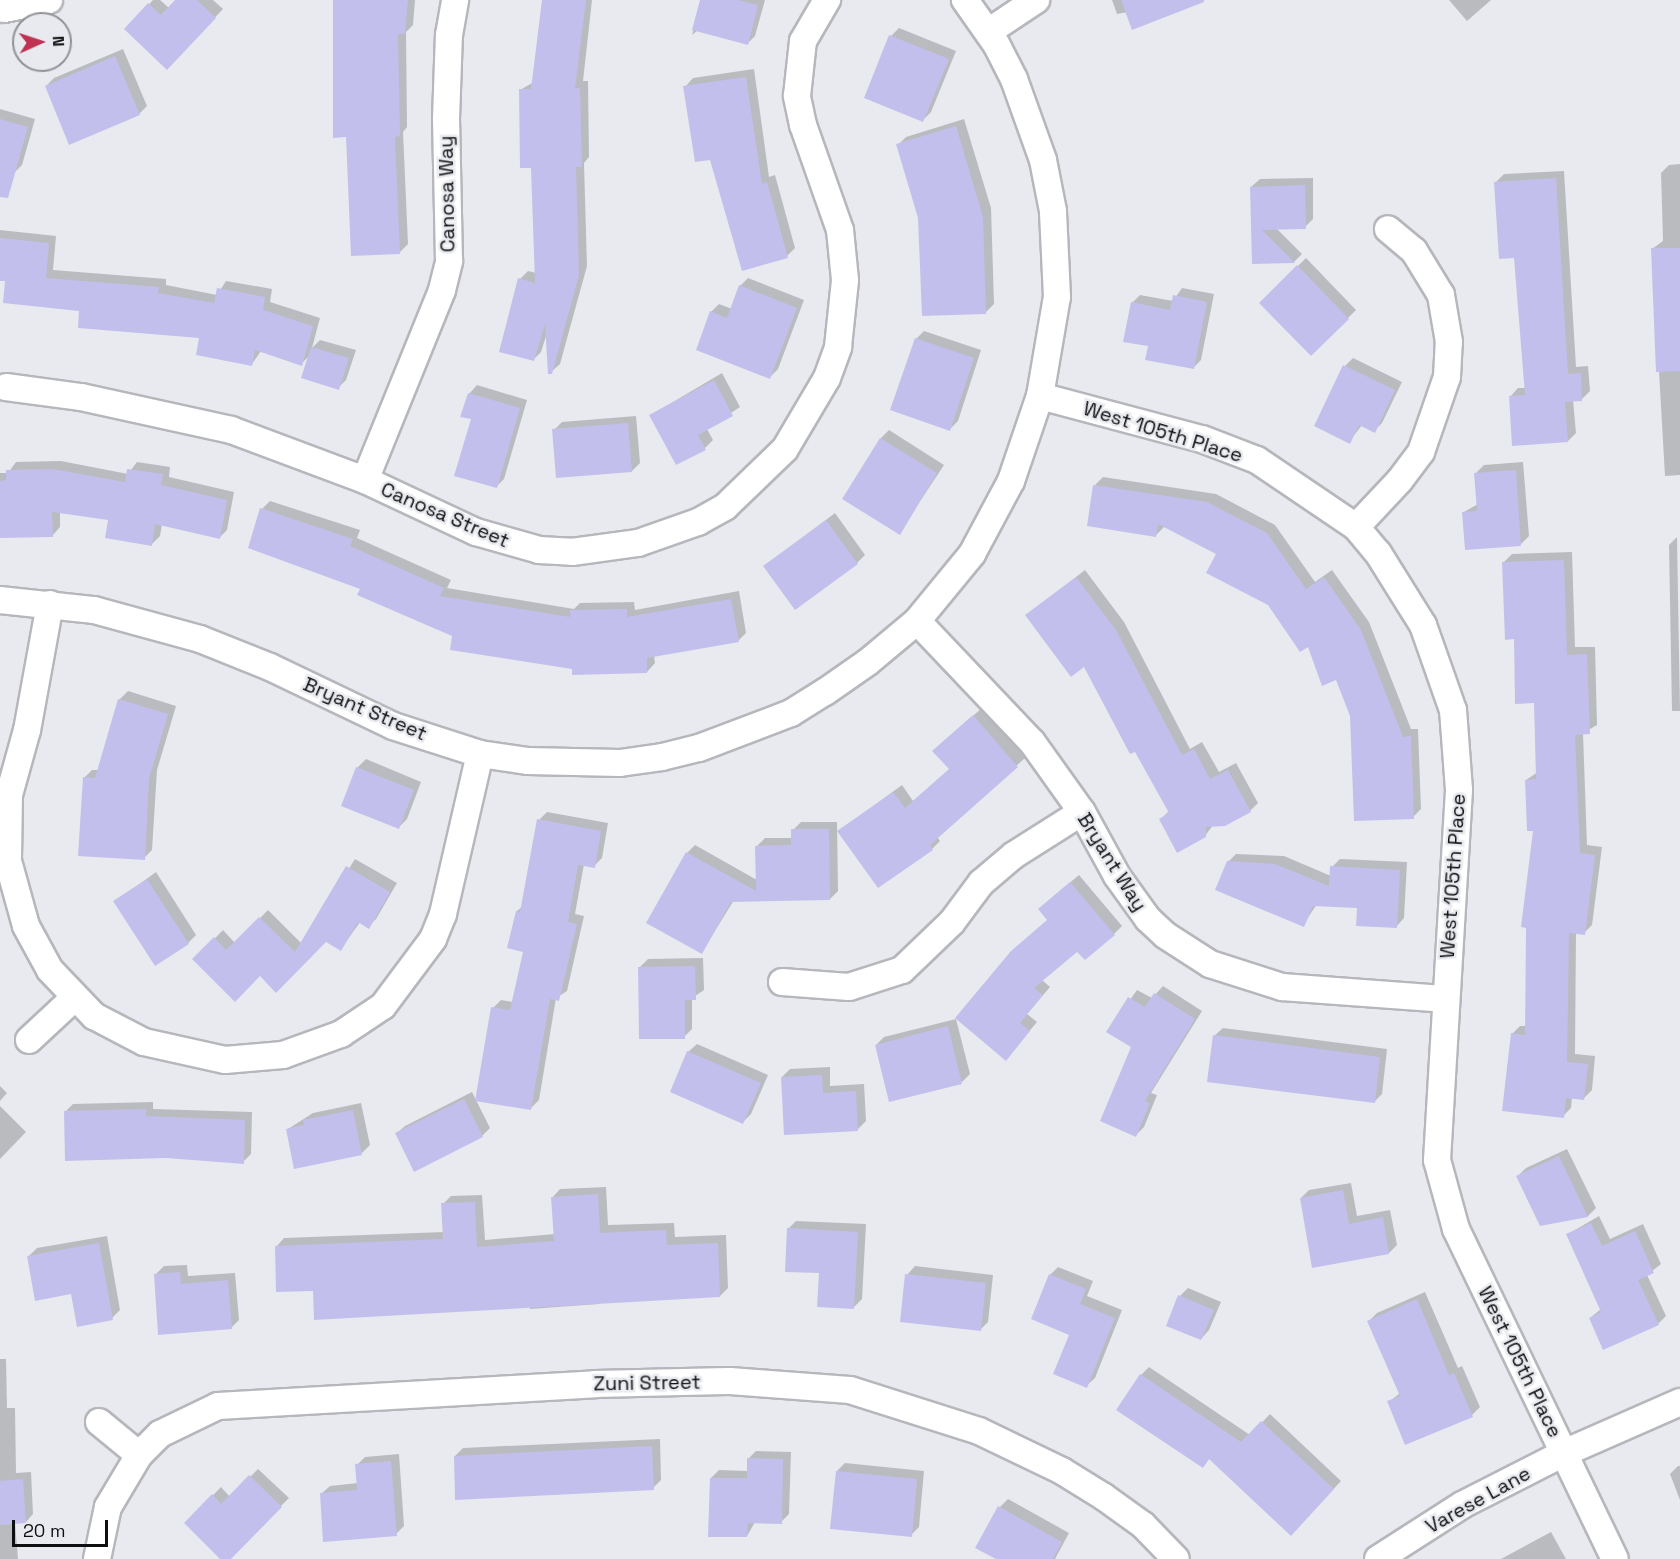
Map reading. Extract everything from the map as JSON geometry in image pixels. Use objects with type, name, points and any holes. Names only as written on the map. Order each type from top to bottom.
[{"type":"street","points":[[4,9],[49,0]]},
{"type":"street","name":"Canosa Way","points":[[365,480],[442,290],[449,261],[446,119],[449,35],[455,0]]},
{"type":"street","name":"Canosa Street","points":[[6,387],[81,397],[182,417],[231,430],[365,480],[508,543],[572,552],[638,543],[698,522],[725,507],[767,469],[801,428],[827,378],[843,324],[840,230],[803,125],[797,96],[803,41],[827,0]]},
{"type":"street","name":"Bryant Street","points":[[0,600],[50,604],[126,617],[200,639],[270,667],[393,726],[480,754],[579,764],[620,763],[699,748],[791,713],[868,662],[917,621],[972,554],[991,521],[1021,457],[1040,396],[1057,297],[1053,211],[1028,114],[988,32],[965,0]]},
{"type":"street","points":[[988,32],[1036,0]]},
{"type":"street","points":[[1356,527],[1400,480],[1421,452],[1447,377],[1449,342],[1441,295],[1414,250],[1388,229]]},
{"type":"street","name":"West 105th Place","points":[[1040,396],[1202,439],[1257,460],[1316,497],[1356,527],[1410,600],[1446,680],[1453,710],[1459,790],[1437,1138],[1448,1209],[1615,1559]]},
{"type":"street","points":[[50,604],[27,730],[9,795],[8,861],[26,926],[50,970],[74,998],[94,1016],[144,1042],[225,1060],[283,1055],[359,1023],[403,983],[433,939],[458,861],[480,754]]},
{"type":"street","name":"Bryant Way","points":[[917,621],[1032,742],[1082,812],[1117,876],[1148,919],[1210,964],[1282,987],[1444,999]]},
{"type":"street","points":[[782,982],[849,987],[902,970],[924,951],[981,884],[1005,862],[1082,812]]},
{"type":"street","points":[[28,1040],[74,998]]},
{"type":"street","name":"Zuni Street","points":[[97,1559],[108,1508],[139,1455],[160,1434],[219,1406],[594,1384],[796,1383],[850,1390],[938,1415],[1019,1449],[1104,1497],[1143,1525],[1176,1559]]},
{"type":"street","name":"Varese Lane","points":[[1378,1559],[1462,1505],[1564,1453],[1680,1402]]},
{"type":"street","points":[[99,1422],[139,1455]]},
{"type":"building","points":[[175,0],[197,0],[216,18],[167,70],[124,29],[148,3],[161,15]]},
{"type":"building","points":[[333,0],[408,0],[405,34],[398,34],[400,136],[395,137],[400,254],[351,256],[346,137],[333,138]]},
{"type":"building","points":[[542,0],[586,0],[575,88],[580,88],[582,167],[576,167],[579,275],[552,374],[548,374],[545,324],[534,361],[499,352],[518,278],[535,283],[531,168],[520,168],[519,89],[531,89]]},
{"type":"building","points":[[700,0],[738,0],[758,5],[748,45],[692,30]]},
{"type":"building","points":[[1121,0],[1204,0],[1204,2],[1132,30]]},
{"type":"building","points":[[889,35],[949,59],[923,122],[864,98]]},
{"type":"building","points":[[115,56],[140,115],[69,145],[45,86]]},
{"type":"building","points":[[746,77],[762,184],[767,182],[788,258],[742,271],[710,160],[695,162],[683,86]]},
{"type":"building","points":[[0,119],[28,127],[8,198],[0,197]]},
{"type":"building","points":[[956,126],[983,217],[986,314],[922,316],[918,218],[896,144]]},
{"type":"building","points":[[1556,178],[1568,374],[1581,373],[1582,401],[1565,402],[1568,442],[1512,446],[1509,396],[1525,395],[1514,258],[1499,259],[1494,182]]},
{"type":"building","points":[[1305,185],[1306,229],[1262,230],[1295,263],[1252,264],[1250,187]]},
{"type":"building","points":[[0,238],[49,243],[46,278],[159,287],[158,293],[214,303],[217,288],[265,297],[263,310],[313,326],[302,366],[255,350],[252,366],[196,355],[199,338],[78,328],[79,311],[3,303],[5,281],[0,281]]},
{"type":"building","points":[[1651,248],[1680,248],[1680,371],[1656,372]]},
{"type":"building","points":[[1297,265],[1349,319],[1311,356],[1259,303]]},
{"type":"building","points":[[739,285],[797,308],[770,379],[696,350],[710,311],[727,318]]},
{"type":"building","points":[[1173,295],[1207,302],[1194,369],[1145,360],[1148,346],[1123,342],[1131,302],[1170,310]]},
{"type":"building","points":[[915,338],[974,358],[950,431],[890,410]]},
{"type":"building","points":[[311,347],[349,358],[339,390],[301,378]]},
{"type":"building","points":[[1343,365],[1395,390],[1375,433],[1359,425],[1350,444],[1314,426]]},
{"type":"building","points":[[714,380],[733,416],[698,435],[706,450],[676,465],[649,415]]},
{"type":"building","points":[[468,393],[520,408],[497,488],[454,476],[471,419],[460,417]]},
{"type":"building","points":[[628,423],[632,472],[556,478],[552,429]]},
{"type":"building","points":[[880,438],[937,473],[900,535],[842,499]]},
{"type":"building","points":[[52,469],[125,482],[127,469],[163,474],[161,485],[227,500],[220,539],[155,524],[152,546],[105,538],[108,520],[52,512],[53,537],[0,538],[0,481],[6,480],[6,470]]},
{"type":"building","points":[[1516,470],[1521,546],[1465,550],[1462,512],[1477,511],[1474,473]]},
{"type":"building","points":[[1093,485],[1207,502],[1267,533],[1306,589],[1324,577],[1361,630],[1403,737],[1411,736],[1414,819],[1354,821],[1350,716],[1336,680],[1322,686],[1308,647],[1300,652],[1268,605],[1206,573],[1216,554],[1158,524],[1156,537],[1087,526]]},
{"type":"building","points":[[260,508],[353,539],[350,546],[444,588],[440,596],[570,617],[570,610],[627,609],[627,617],[731,599],[739,642],[647,658],[647,673],[572,675],[572,669],[450,650],[452,636],[357,595],[360,589],[248,548]]},
{"type":"building","points":[[826,520],[858,564],[795,610],[763,566]]},
{"type":"building","points":[[1564,560],[1567,655],[1587,654],[1590,734],[1575,735],[1580,853],[1595,855],[1585,935],[1569,933],[1567,1062],[1588,1064],[1584,1100],[1566,1098],[1564,1118],[1502,1111],[1511,1033],[1525,1035],[1526,928],[1521,927],[1533,831],[1527,831],[1525,780],[1536,779],[1534,703],[1515,704],[1514,639],[1505,640],[1502,562]]},
{"type":"building","points":[[1076,577],[1116,630],[1182,755],[1194,749],[1210,779],[1228,770],[1251,812],[1225,826],[1206,827],[1206,837],[1177,853],[1159,819],[1169,813],[1135,752],[1130,754],[1084,667],[1071,677],[1025,615]]},
{"type":"building","points":[[118,699],[168,714],[149,779],[145,860],[78,856],[83,777],[95,778]]},
{"type":"building","points":[[973,715],[1018,767],[930,845],[933,850],[878,888],[837,831],[893,792],[905,808],[949,769],[932,751]]},
{"type":"building","points":[[356,767],[414,790],[399,829],[341,806]]},
{"type":"building","points":[[537,819],[601,831],[595,868],[578,865],[568,922],[577,924],[559,1001],[550,999],[531,1110],[475,1101],[491,1007],[510,1010],[523,952],[507,948],[516,911],[520,912]]},
{"type":"building","points":[[791,829],[829,829],[830,900],[731,902],[702,954],[646,923],[686,852],[756,891],[755,846],[791,845]]},
{"type":"building","points":[[1227,861],[1275,864],[1329,886],[1330,866],[1400,870],[1397,928],[1356,926],[1357,908],[1313,906],[1304,927],[1215,890]]},
{"type":"building","points":[[346,866],[390,892],[369,929],[358,922],[341,951],[326,942],[276,993],[260,976],[235,1002],[192,959],[214,937],[226,950],[259,917],[295,952]]},
{"type":"building","points":[[147,879],[189,944],[155,966],[113,901]]},
{"type":"building","points":[[1070,882],[1115,935],[1085,960],[1077,952],[1034,988],[1043,995],[1020,1023],[1030,1031],[1006,1061],[955,1018],[1011,951],[1047,920],[1038,909]]},
{"type":"building","points":[[695,966],[696,1000],[685,1000],[685,1039],[639,1039],[638,967]]},
{"type":"building","points":[[1154,993],[1195,1019],[1145,1101],[1150,1103],[1136,1137],[1100,1121],[1131,1047],[1106,1032],[1128,997],[1145,1007]]},
{"type":"building","points":[[948,1026],[962,1084],[889,1102],[875,1045]]},
{"type":"building","points":[[1213,1035],[1380,1057],[1375,1103],[1207,1082]]},
{"type":"building","points":[[687,1051],[761,1083],[743,1124],[670,1092]]},
{"type":"building","points":[[822,1075],[823,1093],[856,1091],[858,1131],[784,1135],[781,1077]]},
{"type":"building","points":[[464,1099],[483,1137],[414,1172],[395,1133]]},
{"type":"building","points":[[146,1109],[146,1116],[245,1120],[244,1164],[166,1158],[65,1161],[64,1111]]},
{"type":"building","points":[[353,1110],[362,1155],[294,1169],[286,1129],[304,1125],[303,1120]]},
{"type":"building","points":[[1559,1156],[1588,1217],[1540,1226],[1516,1176]]},
{"type":"building","points":[[1343,1190],[1349,1224],[1383,1217],[1389,1254],[1312,1268],[1300,1198]]},
{"type":"building","points":[[598,1194],[600,1233],[666,1230],[667,1245],[718,1243],[720,1297],[314,1320],[313,1291],[276,1292],[275,1246],[443,1239],[441,1203],[475,1202],[477,1247],[554,1241],[551,1197]]},
{"type":"building","points":[[1591,1223],[1602,1246],[1635,1231],[1654,1273],[1638,1280],[1659,1325],[1603,1350],[1589,1318],[1601,1312],[1566,1234]]},
{"type":"building","points":[[787,1228],[858,1232],[854,1309],[817,1307],[819,1273],[785,1272]]},
{"type":"building","points":[[99,1243],[113,1320],[77,1327],[71,1294],[35,1301],[27,1256]]},
{"type":"building","points":[[180,1272],[181,1284],[228,1280],[232,1329],[158,1335],[154,1274]]},
{"type":"building","points":[[905,1274],[986,1283],[981,1331],[900,1322]]},
{"type":"building","points":[[1049,1274],[1086,1289],[1080,1304],[1115,1318],[1087,1388],[1053,1374],[1069,1335],[1031,1319]]},
{"type":"building","points":[[1178,1295],[1214,1310],[1201,1340],[1166,1326]]},
{"type":"building","points":[[1417,1299],[1449,1375],[1454,1373],[1473,1417],[1405,1445],[1387,1401],[1400,1396],[1367,1321]]},
{"type":"building","points":[[1140,1374],[1241,1442],[1261,1421],[1334,1489],[1291,1536],[1209,1459],[1203,1468],[1116,1410]]},
{"type":"building","points":[[652,1446],[654,1490],[455,1500],[454,1456]]},
{"type":"building","points":[[747,1458],[783,1459],[782,1524],[748,1523],[747,1537],[708,1537],[710,1478],[747,1478]]},
{"type":"building","points":[[391,1461],[397,1536],[323,1542],[320,1493],[357,1490],[355,1464]]},
{"type":"building","points":[[836,1471],[917,1479],[912,1537],[830,1529]]},
{"type":"building","points":[[249,1475],[282,1507],[231,1559],[220,1559],[184,1523],[212,1494],[221,1504]]},
{"type":"building","points":[[23,1479],[26,1523],[0,1525],[0,1481]]},
{"type":"building","points":[[998,1506],[1062,1542],[1053,1559],[996,1559],[975,1548]]}]
